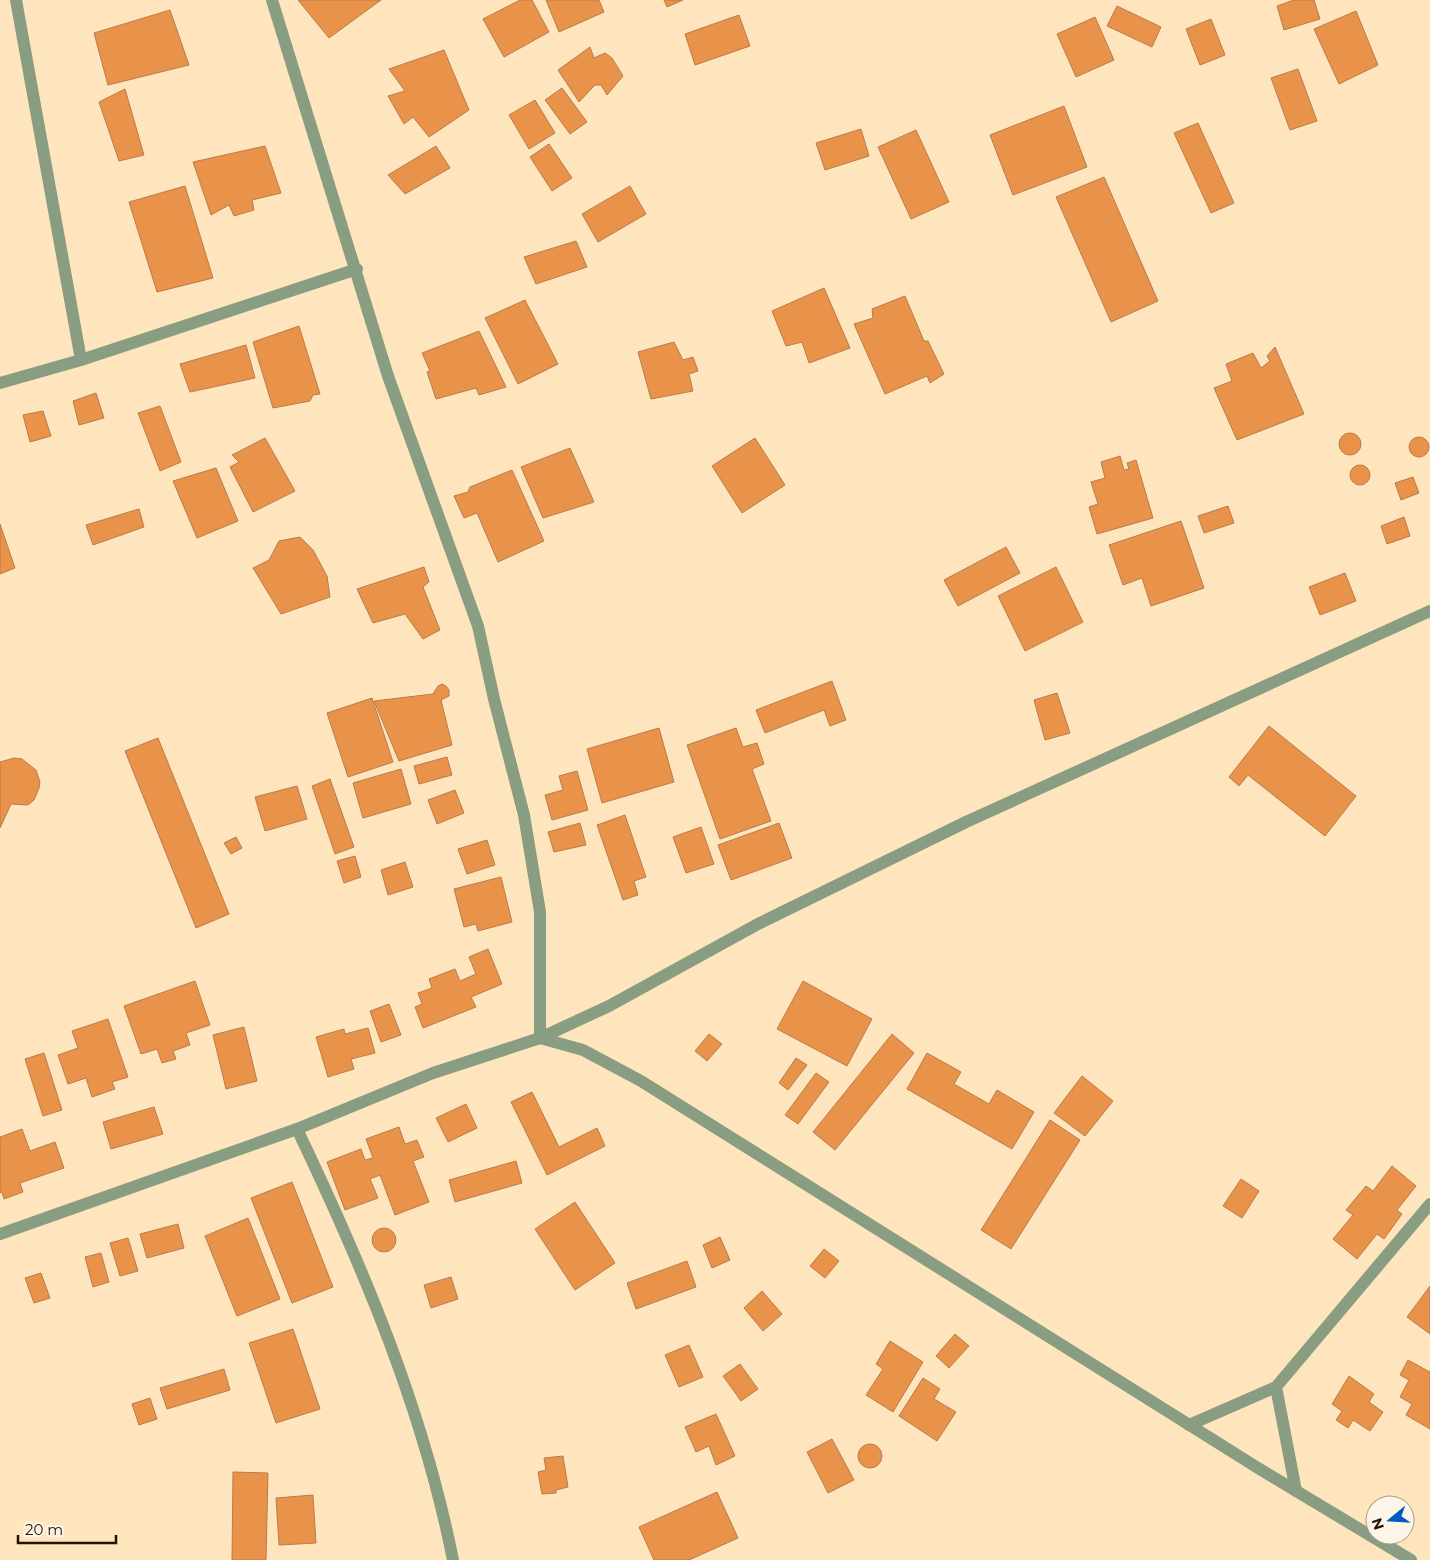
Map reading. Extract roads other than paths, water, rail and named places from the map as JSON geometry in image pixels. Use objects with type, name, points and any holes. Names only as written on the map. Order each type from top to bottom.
[{"type":"street","points":[[16,0],[81,360]]},
{"type":"street","points":[[272,0],[388,376],[478,626],[494,699],[524,815],[540,912],[540,1038]]},
{"type":"street","points":[[0,383],[81,360],[356,268]]},
{"type":"street","points":[[0,1234],[297,1129],[433,1073],[540,1038],[609,1006],[758,924],[966,822],[1430,611]]},
{"type":"street","points":[[540,1038],[583,1050],[641,1081],[1189,1425],[1411,1560]]},
{"type":"street","points":[[297,1129],[363,1275],[408,1390],[443,1511],[453,1560]]},
{"type":"street","points":[[1189,1425],[1276,1387],[1430,1204]]},
{"type":"street","points":[[1276,1387],[1296,1491]]}]
